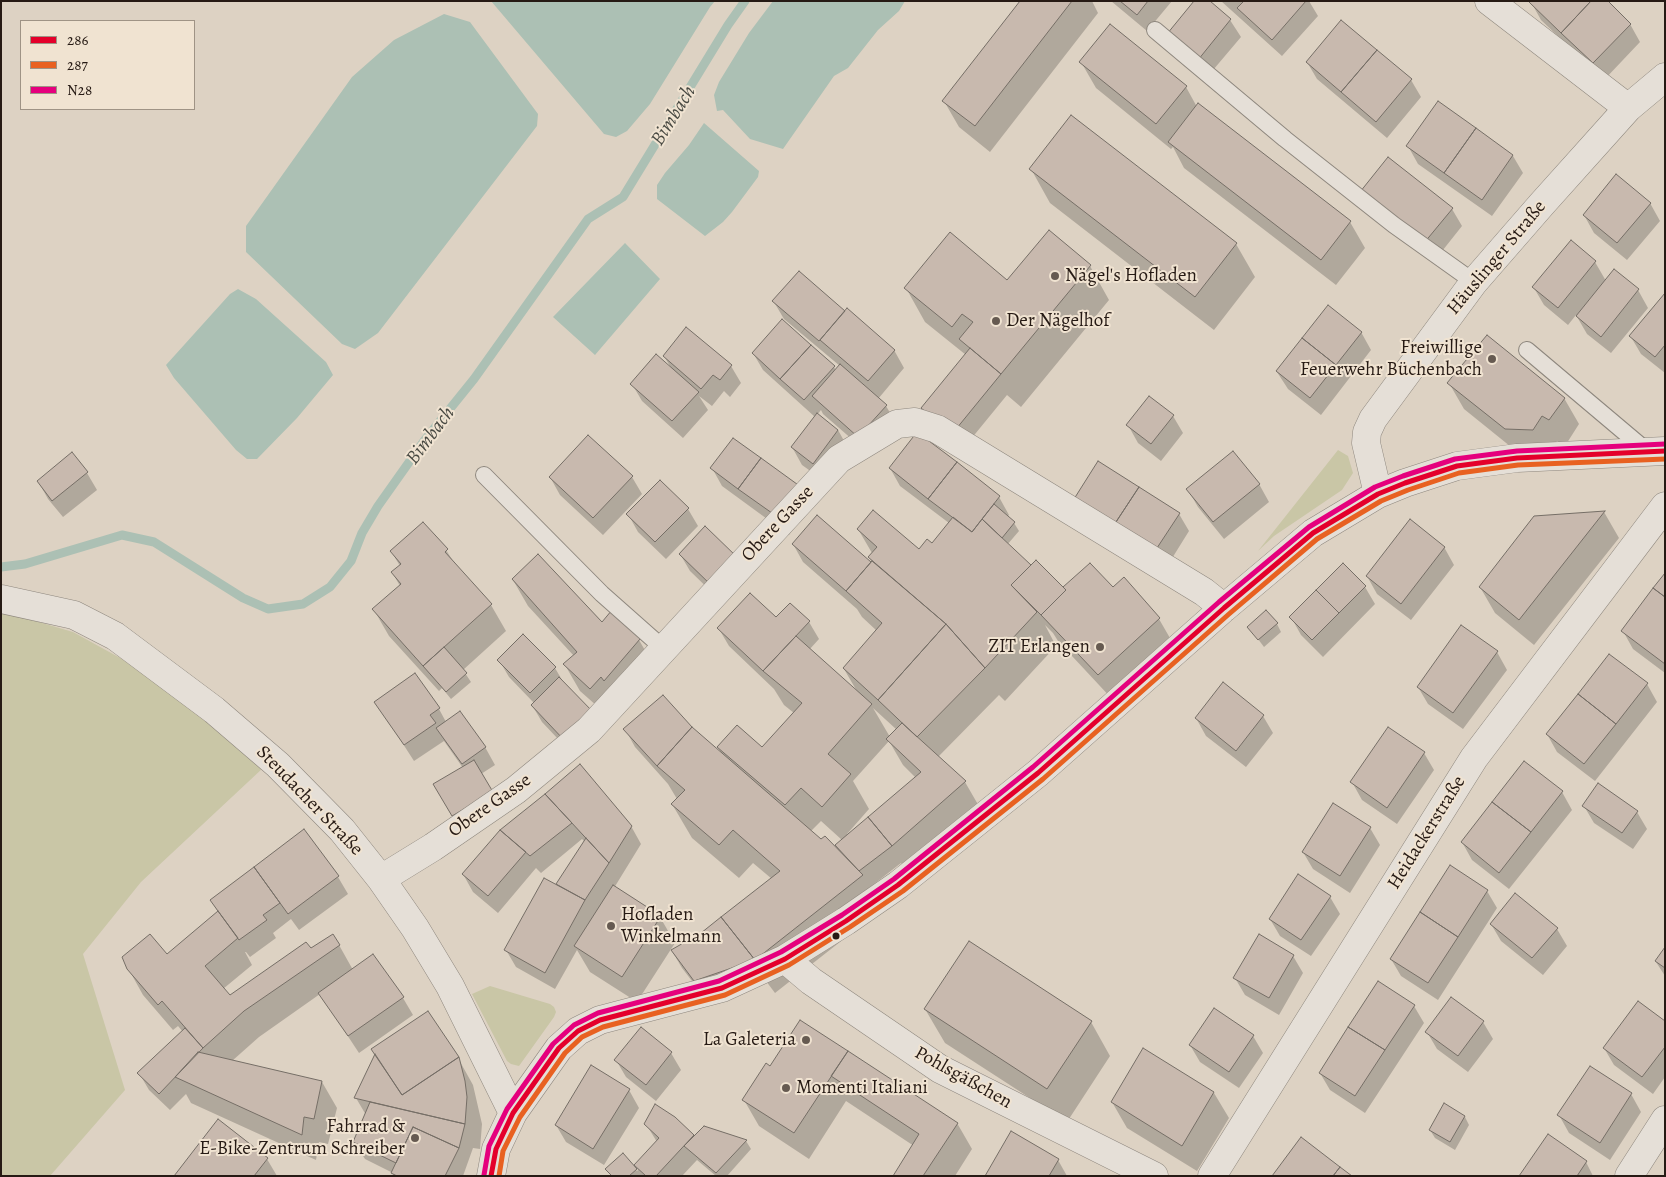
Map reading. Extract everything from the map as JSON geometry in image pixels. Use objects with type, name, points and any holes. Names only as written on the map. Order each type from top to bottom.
[{"type":"street","points":[[1489,1],[1628,108]]},
{"type":"street","name":"Häuslinger Straße","points":[[1378,494],[1366,443],[1367,432],[1373,419],[1474,282],[1540,205],[1628,108],[1665,77]]},
{"type":"street","name":"Obere Gasse","points":[[381,879],[433,847],[516,790],[588,730],[839,459],[897,424],[915,422],[937,429],[1204,592],[1224,608]]},
{"type":"street","points":[[491,1176],[496,1149],[513,1113],[559,1048],[578,1031],[600,1020],[722,988],[785,959],[846,921],[914,873],[1038,773],[1224,608],[1313,533],[1378,494],[1457,466],[1517,458],[1657,452]]},
{"type":"street","name":"Heidackerstraße","points":[[1212,1176],[1474,758],[1665,506]]},
{"type":"street","name":"Steudacher Straße","points":[[1,599],[74,615],[115,636],[214,710],[278,765],[342,830],[381,879],[415,928],[450,986],[513,1113]]},
{"type":"street","name":"Pohlsgäßchen","points":[[785,959],[811,981],[940,1069],[1154,1176]]},
{"type":"street","points":[[1629,1176],[1665,1120]]},
{"type":"lane","points":[[1155,30],[1285,139],[1386,219],[1474,282]]},
{"type":"lane","points":[[1528,350],[1657,452]]},
{"type":"lane","points":[[484,475],[602,594],[663,648]]},
{"type":"shaded area","points":[[491,1],[715,1],[650,104],[627,131],[616,137],[604,134]]},
{"type":"shaded area","points":[[773,1],[905,1],[899,11],[878,30],[848,68],[834,76],[783,149],[750,139],[723,110],[717,111],[714,95],[719,82],[749,33]]},
{"type":"shaded area","points":[[444,14],[470,22],[538,114],[537,126],[378,333],[355,349],[342,344],[246,252],[246,226],[352,77],[394,40]]},
{"type":"shaded area","points":[[704,123],[759,171],[758,177],[732,212],[705,236],[657,199],[657,185]]},
{"type":"shaded area","points":[[625,243],[660,279],[595,355],[553,317]]},
{"type":"shaded area","points":[[238,289],[256,299],[326,362],[333,375],[297,418],[257,459],[247,459],[236,450],[174,378],[166,365],[230,294]]},
{"type":"shaded area","points":[[1338,450],[1348,456],[1353,473],[1342,490],[1274,536],[1258,551]]},
{"type":"shaded area","points":[[1,611],[73,632],[122,659],[189,707],[240,747],[263,768],[141,882],[83,954],[125,1090],[50,1176],[1,1176]]},
{"type":"shaded area","points":[[490,986],[550,1004],[556,1012],[519,1066],[507,1061],[472,994]]},
{"type":"building","points":[[1020,1],[1072,1],[975,126],[942,101]]},
{"type":"building","points":[[1120,1],[1148,1],[1137,15]]},
{"type":"building","points":[[1194,1],[1210,1],[1231,19],[1198,60],[1167,34]]},
{"type":"building","points":[[1244,1],[1306,1],[1272,40],[1237,8]]},
{"type":"building","points":[[1530,1],[1591,1],[1561,33]]},
{"type":"building","points":[[1591,1],[1608,1],[1631,24],[1593,63],[1561,33]]},
{"type":"building","points":[[1341,20],[1377,50],[1341,92],[1306,62]]},
{"type":"building","points":[[1110,24],[1187,86],[1156,124],[1079,62]]},
{"type":"building","points":[[1377,50],[1412,79],[1376,122],[1341,92]]},
{"type":"building","points":[[1438,101],[1476,128],[1444,173],[1406,146]]},
{"type":"building","points":[[1198,103],[1351,221],[1321,260],[1168,142]]},
{"type":"building","points":[[1071,115],[1237,243],[1195,297],[1029,169]]},
{"type":"building","points":[[1476,128],[1513,155],[1482,200],[1444,173]]},
{"type":"building","points":[[1388,157],[1453,208],[1424,243],[1360,192]]},
{"type":"building","points":[[1616,174],[1651,203],[1617,243],[1583,215]]},
{"type":"building","points":[[1049,230],[1091,265],[1001,374],[959,339],[973,322],[962,314],[952,327],[904,288],[950,232],[1007,280]]},
{"type":"building","points":[[1571,240],[1596,261],[1558,308],[1532,287]]},
{"type":"building","points":[[1614,269],[1639,289],[1601,337],[1576,316]]},
{"type":"building","points":[[799,271],[845,311],[819,341],[772,301]]},
{"type":"building","points":[[1665,293],[1665,345],[1655,357],[1629,336]]},
{"type":"building","points":[[1328,305],[1362,332],[1336,365],[1302,338]]},
{"type":"building","points":[[847,308],[895,350],[868,381],[820,340]]},
{"type":"building","points":[[782,319],[811,345],[780,379],[752,353]]},
{"type":"building","points":[[686,327],[732,365],[720,380],[713,375],[701,389],[663,356]]},
{"type":"building","name":"Freiwillige Feuerwehr Büchenbach","points":[[1487,335],[1565,398],[1549,420],[1542,416],[1533,430],[1505,429],[1447,383]]},
{"type":"building","points":[[1302,338],[1336,365],[1310,398],[1276,371]]},
{"type":"building","points":[[811,345],[835,366],[804,400],[780,379]]},
{"type":"building","points":[[970,348],[1001,374],[952,434],[921,408]]},
{"type":"building","points":[[656,354],[699,392],[672,421],[630,384]]},
{"type":"building","points":[[840,364],[887,405],[858,437],[812,396]]},
{"type":"building","points":[[1149,396],[1174,415],[1151,444],[1126,425]]},
{"type":"building","points":[[817,413],[838,430],[813,464],[791,447]]},
{"type":"building","points":[[917,432],[957,462],[928,499],[889,468]]},
{"type":"building","points":[[588,435],[633,476],[593,518],[549,477]]},
{"type":"building","points":[[733,438],[761,458],[738,489],[710,468]]},
{"type":"building","points":[[1233,451],[1260,484],[1213,522],[1186,489]]},
{"type":"building","points":[[72,452],[88,472],[52,501],[37,481]]},
{"type":"building","points":[[761,458],[801,487],[779,518],[738,489]]},
{"type":"building","points":[[1098,461],[1139,487],[1114,525],[1074,499]]},
{"type":"building","points":[[957,462],[1000,496],[972,532],[928,499]]},
{"type":"building","points":[[660,480],[689,508],[655,542],[626,514]]},
{"type":"building","points":[[1139,487],[1180,513],[1155,551],[1114,525]]},
{"type":"building","points":[[994,504],[1015,522],[1002,538],[982,519]]},
{"type":"building","points":[[873,510],[919,549],[927,539],[932,543],[953,517],[972,532],[982,519],[1031,565],[1011,585],[1037,612],[985,668],[946,624],[868,557],[877,547],[857,529]]},
{"type":"building","points":[[1605,511],[1519,620],[1479,587],[1534,516]]},
{"type":"building","points":[[817,515],[871,562],[846,591],[792,544]]},
{"type":"building","points":[[1410,519],[1445,547],[1401,604],[1366,576]]},
{"type":"building","points":[[423,522],[448,549],[445,552],[492,604],[423,666],[372,609],[401,584],[391,572],[401,564],[390,551]]},
{"type":"building","points":[[705,526],[738,558],[712,586],[679,554]]},
{"type":"building","points":[[538,554],[602,622],[612,610],[640,639],[604,681],[601,677],[590,689],[563,664],[577,652],[512,579]]},
{"type":"building","points":[[1036,560],[1066,590],[1041,615],[1011,585]]},
{"type":"building","points":[[872,561],[946,624],[878,700],[843,668],[882,623],[846,591]]},
{"type":"building","name":"ZIT Erlangen","points":[[1090,563],[1113,587],[1124,577],[1160,618],[1098,675],[1041,615],[1066,590],[1063,587]]},
{"type":"building","points":[[1343,563],[1366,586],[1339,613],[1316,590]]},
{"type":"building","points":[[1665,573],[1665,597],[1653,588]]},
{"type":"building","points":[[1653,588],[1665,597],[1665,664],[1621,631]]},
{"type":"building","points":[[1316,590],[1339,613],[1312,640],[1289,617]]},
{"type":"building","points":[[750,593],[776,617],[790,603],[810,621],[763,671],[717,628]]},
{"type":"building","points":[[1266,610],[1278,623],[1258,640],[1247,627]]},
{"type":"building","points":[[946,624],[985,668],[917,737],[878,700]]},
{"type":"building","points":[[1461,625],[1498,651],[1453,713],[1417,687]]},
{"type":"building","points":[[523,634],[556,667],[530,693],[497,660]]},
{"type":"building","points":[[796,636],[872,704],[828,754],[851,774],[822,807],[801,788],[785,805],[717,747],[737,725],[762,747],[802,703],[763,671]]},
{"type":"building","points":[[444,647],[467,673],[446,692],[423,666]]},
{"type":"building","points":[[1609,654],[1648,683],[1616,724],[1578,694]]},
{"type":"building","points":[[415,673],[440,708],[430,715],[436,723],[404,745],[374,702]]},
{"type":"building","points":[[559,677],[594,713],[565,741],[531,705]]},
{"type":"building","points":[[1223,682],[1264,715],[1236,751],[1195,718]]},
{"type":"building","points":[[1578,694],[1616,724],[1584,764],[1546,734]]},
{"type":"building","points":[[663,695],[692,727],[657,766],[623,729]]},
{"type":"building","points":[[460,711],[486,747],[462,764],[436,728]]},
{"type":"building","points":[[902,723],[966,781],[892,846],[868,817],[921,772],[886,739]]},
{"type":"building","points":[[692,727],[821,839],[825,836],[863,875],[755,960],[721,917],[780,871],[733,830],[719,845],[671,804],[685,790],[657,766]]},
{"type":"building","points":[[1388,727],[1425,752],[1387,808],[1350,782]]},
{"type":"building","points":[[474,760],[493,792],[452,816],[433,784]]},
{"type":"building","points":[[1524,761],[1563,791],[1531,832],[1492,802]]},
{"type":"building","points":[[580,764],[632,826],[609,863],[545,794]]},
{"type":"building","points":[[1598,783],[1638,811],[1622,833],[1582,806]]},
{"type":"building","points":[[545,794],[572,823],[530,856],[500,830]]},
{"type":"building","points":[[1492,802],[1531,832],[1499,873],[1461,842]]},
{"type":"building","points":[[1333,803],[1371,827],[1340,876],[1302,852]]},
{"type":"building","points":[[868,817],[892,846],[859,871],[835,845]]},
{"type":"building","points":[[304,829],[339,876],[288,914],[254,867]]},
{"type":"building","points":[[500,830],[526,852],[488,896],[462,874]]},
{"type":"building","points":[[586,838],[609,863],[585,900],[556,884]]},
{"type":"building","points":[[1450,865],[1488,890],[1458,937],[1420,912]]},
{"type":"building","points":[[254,867],[280,903],[263,915],[267,920],[239,940],[210,900]]},
{"type":"building","points":[[1298,874],[1331,896],[1301,940],[1269,919]]},
{"type":"building","points":[[544,878],[585,900],[545,973],[504,950]]},
{"type":"building","points":[[613,885],[661,916],[622,977],[574,946]]},
{"type":"building","points":[[1515,893],[1558,928],[1532,958],[1490,924]]},
{"type":"building","points":[[218,911],[238,938],[205,966],[230,995],[306,942],[311,948],[333,934],[340,945],[244,1011],[203,1048],[162,1001],[158,1005],[127,969],[122,957],[150,934],[167,954]]},
{"type":"building","points":[[1420,912],[1458,937],[1428,983],[1390,959]]},
{"type":"building","points":[[721,917],[755,960],[694,981],[671,950],[701,933]]},
{"type":"building","points":[[1259,934],[1294,955],[1269,998],[1233,978]]},
{"type":"building","points":[[969,941],[1092,1021],[1047,1089],[924,1009]]},
{"type":"building","points":[[1665,947],[1665,968],[1655,961]]},
{"type":"building","points":[[373,954],[404,997],[348,1036],[318,993]]},
{"type":"building","points":[[1378,981],[1415,1005],[1385,1050],[1348,1027]]},
{"type":"building","points":[[1451,997],[1484,1021],[1458,1056],[1425,1032]]},
{"type":"building","points":[[1638,1001],[1665,1021],[1665,1047],[1642,1077],[1603,1048]]},
{"type":"building","points":[[1214,1008],[1254,1035],[1229,1072],[1189,1045]]},
{"type":"building","points":[[428,1011],[459,1057],[402,1095],[371,1049]]},
{"type":"building","name":"Momenti Italiani","points":[[800,1020],[848,1051],[794,1133],[742,1100],[766,1063],[770,1066]]},
{"type":"building","points":[[641,1027],[672,1052],[646,1085],[614,1060]]},
{"type":"building","points":[[1348,1027],[1385,1050],[1355,1096],[1319,1073]]},
{"type":"building","points":[[185,1028],[203,1048],[159,1094],[137,1073]]},
{"type":"building","points":[[1143,1048],[1214,1092],[1182,1146],[1111,1102]]},
{"type":"building","points":[[848,1051],[958,1123],[923,1176],[893,1176],[919,1134],[831,1076]]},
{"type":"building","points":[[198,1052],[322,1081],[314,1119],[304,1117],[302,1135],[175,1077]]},
{"type":"building","points":[[375,1054],[402,1095],[459,1057],[467,1097],[465,1124],[354,1098]]},
{"type":"building","points":[[591,1065],[630,1089],[593,1149],[555,1125]]},
{"type":"building","points":[[1590,1066],[1632,1093],[1600,1143],[1557,1115]]},
{"type":"building","points":[[370,1102],[465,1124],[459,1148],[413,1127],[396,1163],[353,1142]]},
{"type":"building","points":[[1444,1103],[1465,1116],[1450,1142],[1429,1130]]},
{"type":"building","points":[[655,1104],[675,1117],[694,1135],[656,1176],[646,1176],[634,1165],[659,1138],[644,1124]]},
{"type":"building","points":[[218,1119],[268,1158],[254,1176],[174,1176]]},
{"type":"building","points":[[704,1126],[747,1140],[716,1173],[684,1146]]},
{"type":"building","points":[[413,1127],[459,1148],[445,1176],[397,1176],[391,1173]]},
{"type":"building","points":[[1011,1131],[1059,1159],[1049,1176],[985,1176]]},
{"type":"building","points":[[1548,1134],[1587,1161],[1577,1176],[1519,1176]]},
{"type":"building","points":[[1301,1137],[1340,1167],[1333,1176],[1272,1176]]},
{"type":"building","points":[[623,1153],[637,1169],[629,1176],[612,1176],[605,1169]]},
{"type":"building","points":[[1340,1167],[1352,1176],[1333,1176]]},
{"type":"waterway","name":"Bimbach","points":[[1,567],[25,564],[122,535],[154,542],[243,598],[268,609],[303,604],[330,587],[351,561],[362,533],[378,506],[424,441],[474,379],[588,219],[623,197],[728,25],[745,1]]},
{"type":"transit line","name":"N28","points":[[484,1175],[489,1146],[507,1109],[553,1044],[574,1025],[598,1013],[719,981],[781,952],[842,915],[894,879],[1033,767],[1219,602],[1309,527],[1375,487],[1455,459],[1517,451],[1665,444]]},
{"type":"transit line","name":"286","points":[[491,1176],[496,1149],[513,1113],[559,1048],[578,1031],[600,1020],[722,988],[785,959],[846,921],[898,885],[1038,773],[1224,608],[1313,533],[1378,494],[1457,466],[1517,458],[1665,451]]},
{"type":"transit line","name":"287","points":[[499,1176],[503,1151],[520,1117],[565,1053],[582,1037],[603,1027],[725,995],[789,965],[850,927],[903,891],[1043,779],[1229,614],[1317,539],[1381,501],[1459,473],[1518,465],[1665,459]]},
{"type":"place","name":"Nägel's Hofladen","points":[[1055,276]]},
{"type":"place","name":"Der Nägelhof","points":[[996,321]]},
{"type":"place","name":"Freiwillige Feuerwehr Büchenbach","points":[[1492,359]]},
{"type":"place","name":"ZIT Erlangen","points":[[1100,647]]},
{"type":"place","name":"Hofladen Winkelmann","points":[[611,926]]},
{"type":"place","name":"La Galeteria","points":[[806,1040]]},
{"type":"place","name":"Momenti Italiani","points":[[786,1088]]},
{"type":"place","name":"Fahrrad & E-Bike-Zentrum Schreiber","points":[[415,1138]]}]
